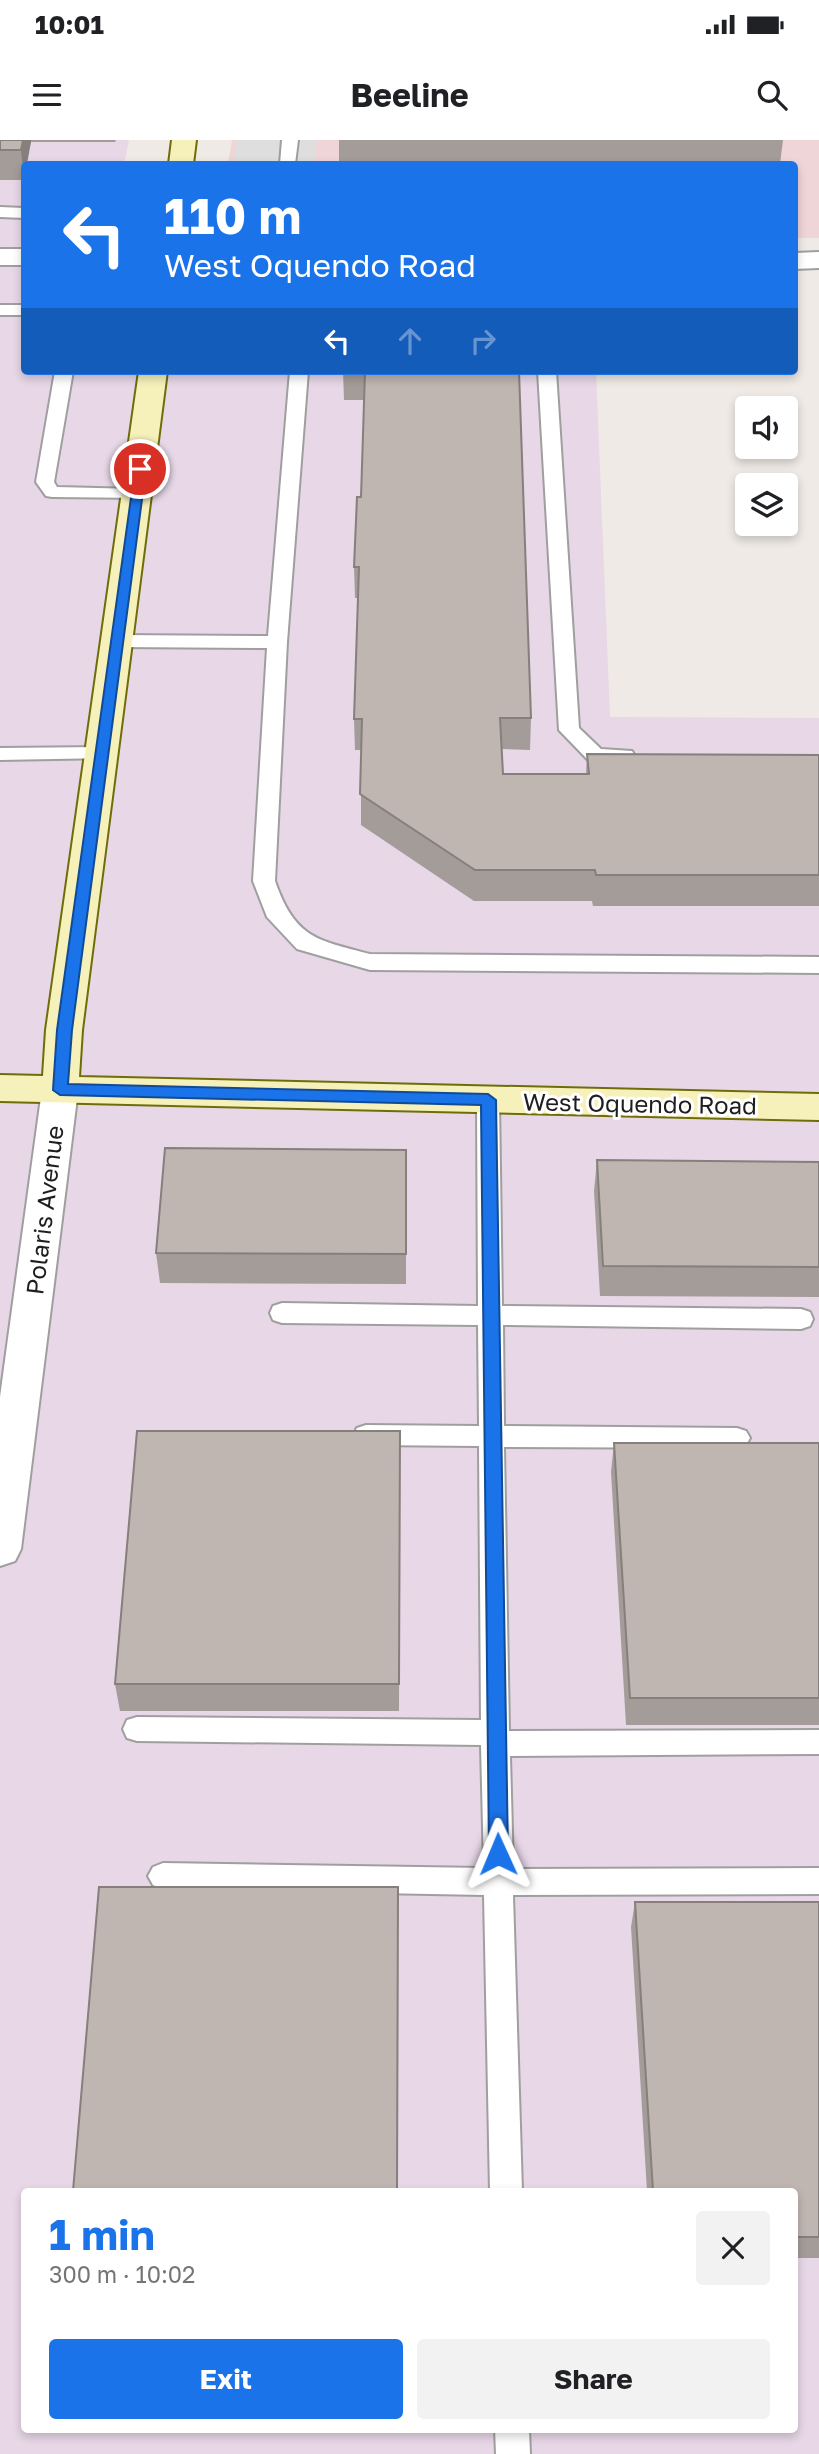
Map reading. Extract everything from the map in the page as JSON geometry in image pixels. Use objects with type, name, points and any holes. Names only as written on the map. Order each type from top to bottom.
[{"type":"street","points":[[181,161],[184,140]]},
{"type":"street","points":[[0,257],[21,257]]},
{"type":"street","points":[[798,261],[819,260]]},
{"type":"street","name":"Polaris Avenue","points":[[0,1549],[4,1482],[60,1090],[64,1030],[152,375]]},
{"type":"street","name":"West Oquendo Road","points":[[0,1088],[819,1107]]},
{"type":"lane","points":[[288,161],[290,140]]},
{"type":"lane","points":[[0,212],[21,213]]},
{"type":"lane","points":[[0,310],[21,310]]},
{"type":"lane","points":[[63,375],[45,482],[52,492],[137,494]]},
{"type":"lane","points":[[299,375],[277,642],[264,881],[275,912],[304,944],[370,962],[819,965]]},
{"type":"lane","points":[[547,375],[569,730],[596,756],[651,756]]},
{"type":"lane","points":[[118,641],[277,642]]},
{"type":"lane","points":[[1,760],[103,753]]},
{"type":"lane","points":[[488,1100],[495,1739],[506,2188]]},
{"type":"lane","points":[[282,1313],[802,1319]]},
{"type":"lane","points":[[343,1435],[737,1438]]},
{"type":"lane","points":[[137,1729],[495,1739],[819,1742]]},
{"type":"lane","points":[[163,1876],[499,1882],[819,1881]]},
{"type":"lane","points":[[512,2433],[513,2454]]},
{"type":"shaded area","points":[[0,140],[129,140],[125,161],[21,161],[21,375],[596,375],[610,717],[819,718],[819,2454],[0,2454]]},
{"type":"shaded area","points":[[232,140],[819,140],[819,238],[798,238],[798,161],[228,161]]},
{"type":"shaded area","points":[[237,140],[317,140],[314,161],[234,161]]},
{"type":"building","points":[[0,140],[23,140],[21,150],[0,150]]},
{"type":"building","points":[[365,375],[519,375],[531,718],[500,718],[503,774],[589,774],[587,754],[819,755],[819,875],[596,875],[595,870],[475,870],[360,794],[362,719],[354,719],[359,567],[354,567],[357,497],[361,497]]},
{"type":"building","points":[[165,1148],[406,1150],[406,1254],[156,1253]]},
{"type":"building","points":[[597,1160],[819,1162],[819,1267],[603,1266]]},
{"type":"building","points":[[137,1431],[400,1431],[399,1684],[115,1684]]},
{"type":"building","points":[[614,1443],[819,1443],[819,1698],[630,1698]]},
{"type":"building","points":[[99,1887],[398,1887],[397,2188],[73,2188]]},
{"type":"building","points":[[635,1902],[819,1902],[819,2237],[798,2237],[798,2188],[653,2188]]},
{"type":"route","points":[[140,469],[64,1030],[60,1090],[488,1100],[498,1854]]}]
